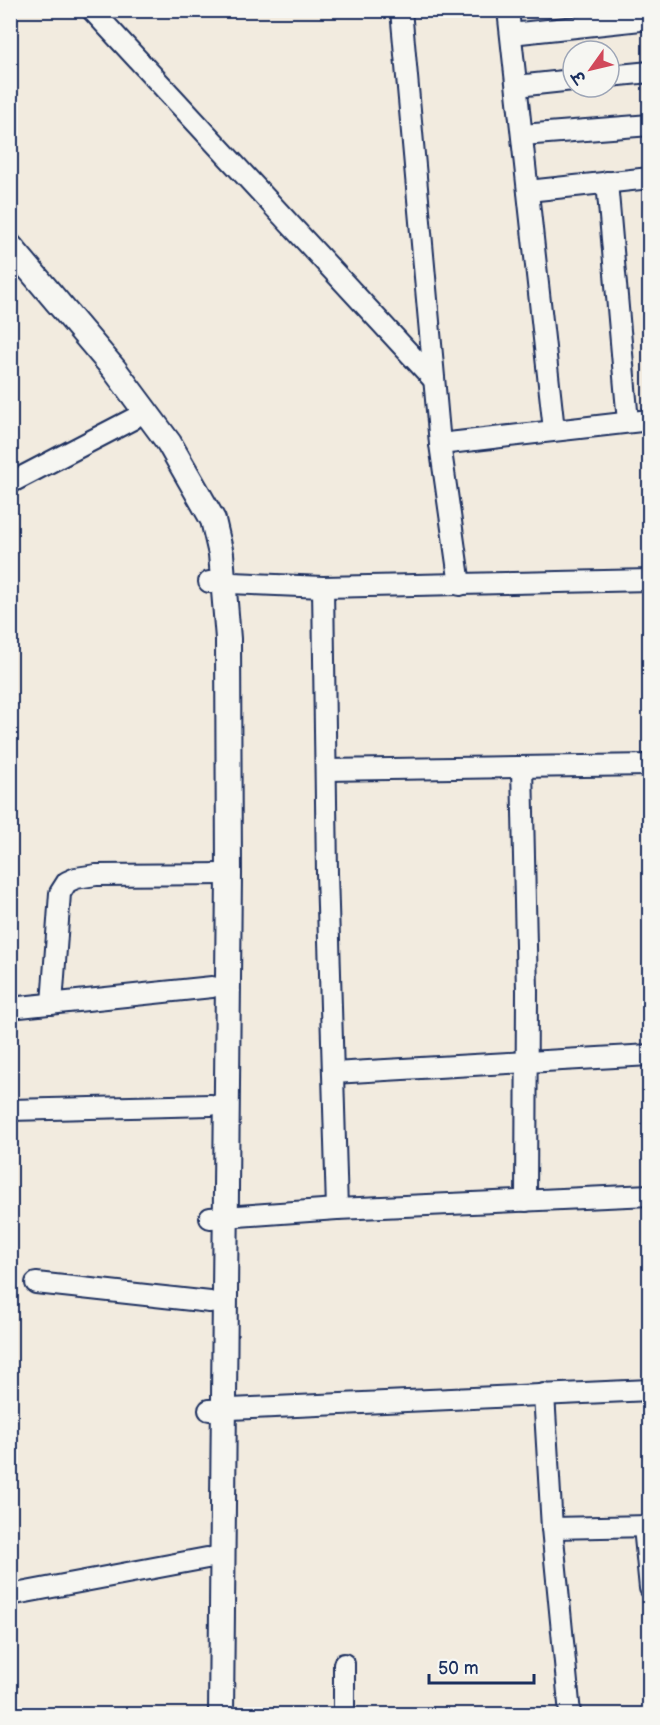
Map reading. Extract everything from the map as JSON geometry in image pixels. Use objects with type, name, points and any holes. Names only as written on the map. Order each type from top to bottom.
[{"type":"main road","points":[[10,246],[114,369],[169,443],[213,520],[217,582],[213,661],[221,874],[216,1410],[221,1714]]},
{"type":"main road","points":[[10,271],[133,419],[178,488],[198,525],[217,582]]},
{"type":"main road","points":[[205,1714],[207,1558],[216,1410],[210,1302],[218,1217],[211,1105],[212,987],[221,874]]},
{"type":"street","points":[[92,10],[434,380]]},
{"type":"street","points":[[400,10],[440,444],[460,585]]},
{"type":"street","points":[[508,10],[554,430]]},
{"type":"street","points":[[511,34],[650,19]]},
{"type":"street","points":[[621,75],[650,72]]},
{"type":"street","points":[[517,86],[561,81]]},
{"type":"street","points":[[522,135],[650,125]]},
{"type":"street","points":[[528,191],[650,178]]},
{"type":"street","points":[[607,182],[628,422]]},
{"type":"street","points":[[10,483],[133,419]]},
{"type":"street","points":[[440,444],[650,420]]},
{"type":"street","points":[[217,582],[324,586],[650,580]]},
{"type":"street","points":[[324,586],[326,770],[337,1209]]},
{"type":"street","points":[[326,770],[650,765]]},
{"type":"street","points":[[522,767],[527,1062],[526,1201]]},
{"type":"street","points":[[52,1004],[60,893],[68,882],[96,875],[221,874]]},
{"type":"street","points":[[10,1008],[212,987]]},
{"type":"street","points":[[333,1073],[650,1055]]},
{"type":"street","points":[[10,1110],[211,1105]]},
{"type":"street","points":[[218,1217],[337,1209],[650,1195]]},
{"type":"street","points":[[36,1284],[210,1302]]},
{"type":"street","points":[[216,1410],[650,1389]]},
{"type":"street","points":[[544,1394],[552,1528],[570,1714]]},
{"type":"street","points":[[552,1528],[647,1526],[650,1588]]},
{"type":"street","points":[[10,1595],[207,1558]]},
{"type":"street","points":[[344,1664],[344,1714]]}]
